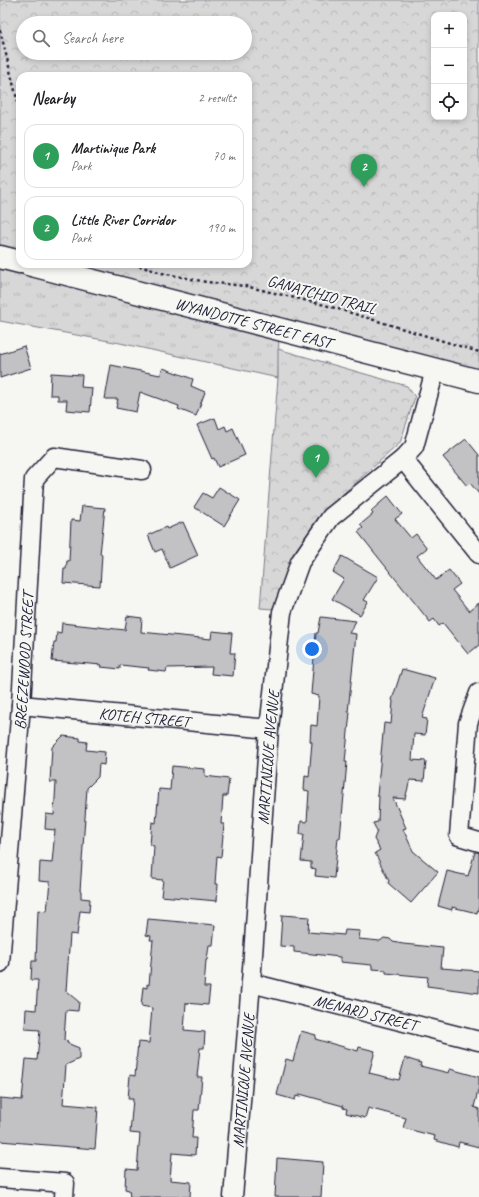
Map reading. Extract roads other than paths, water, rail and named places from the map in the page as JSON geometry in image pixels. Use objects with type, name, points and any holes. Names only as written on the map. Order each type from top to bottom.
[{"type":"street","points":[[0,257],[16,261]]},
{"type":"street","name":"WYANDOTTE STREET EAST","points":[[43,268],[479,381]]},
{"type":"street","name":"MARTINIQUE AVENUE","points":[[232,1197],[252,983],[269,729],[282,612],[300,562],[332,517],[403,459],[414,447],[435,370]]},
{"type":"street","name":"BREEZEWOOD STREET","points":[[0,963],[21,705],[34,479],[54,457],[142,470]]},
{"type":"street","points":[[403,459],[479,554]]},
{"type":"street","points":[[479,692],[468,723],[460,836],[479,842]]},
{"type":"street","name":"KOTEH STREET","points":[[21,705],[269,729]]},
{"type":"street","name":"MENARD STREET","points":[[252,983],[479,1042]]},
{"type":"street","points":[[0,1178],[65,1183],[64,1197]]},
{"type":"place","name":"Little River Corridor","points":[[364,187]]},
{"type":"place","name":"Martinique Park","points":[[316,478]]}]
